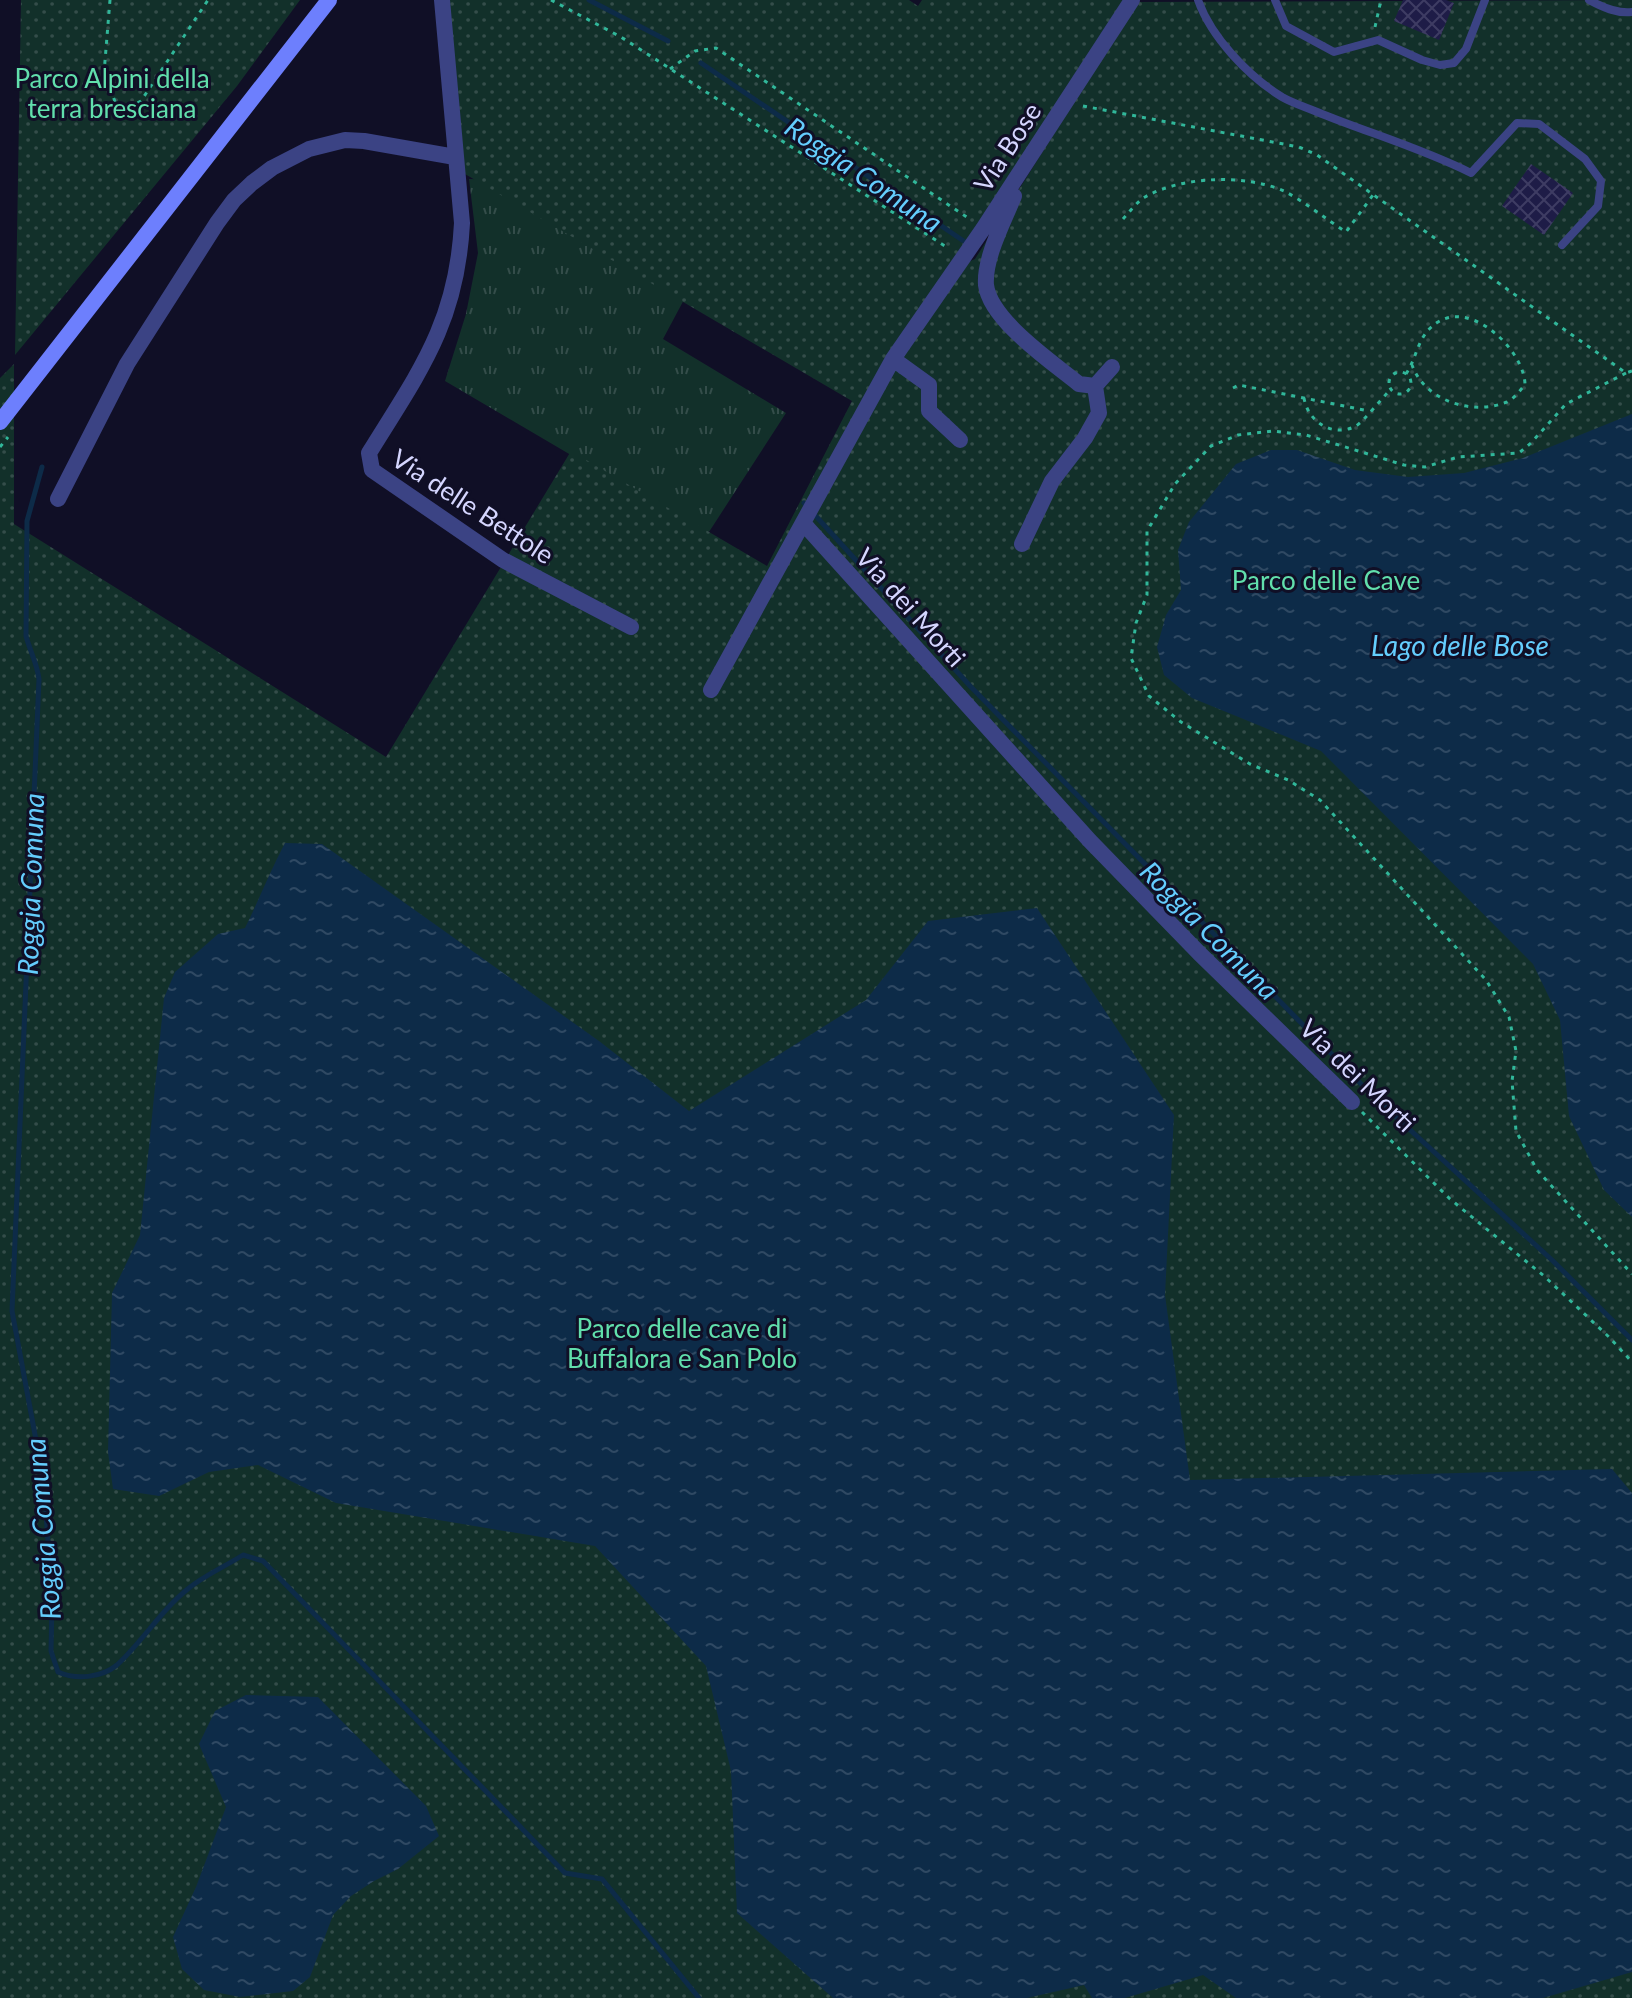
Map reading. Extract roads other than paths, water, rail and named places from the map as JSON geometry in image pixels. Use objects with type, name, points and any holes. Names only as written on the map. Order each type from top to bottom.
[{"type":"main road","points":[[0,422],[329,0]]},
{"type":"street","name":"Via delle Bettole","points":[[442,0],[462,223],[455,285],[446,317],[429,356],[369,453],[372,470],[503,560],[631,627]]},
{"type":"street","name":"Via Bose","points":[[711,690],[893,359],[983,229],[1132,0]]},
{"type":"street","points":[[58,499],[127,364],[217,223],[252,183],[272,168],[309,149],[345,140],[455,157]]},
{"type":"street","points":[[1029,158],[992,249],[986,286],[1001,319],[1079,384],[1095,386]]},
{"type":"street","points":[[893,359],[929,385],[929,411],[960,440]]},
{"type":"street","points":[[1095,386],[1112,367]]},
{"type":"street","points":[[1022,544],[1052,481],[1085,438],[1099,413],[1095,386]]},
{"type":"street","name":"Via dei Morti","points":[[804,524],[1090,841],[1199,953],[1352,1102]]},
{"type":"lane","points":[[1198,0],[1205,19],[1244,67],[1282,97],[1429,153],[1471,173],[1517,123],[1539,124],[1585,159],[1601,181],[1598,206],[1562,245]]},
{"type":"lane","points":[[1275,0],[1286,26],[1334,52],[1378,40],[1440,65],[1454,63],[1466,49],[1485,0]]},
{"type":"lane","points":[[1589,0],[1602,7],[1632,12]]},
{"type":"water","name":"Lago delle Bose","points":[[1632,414],[1632,1217],[1604,1190],[1569,1116],[1560,1020],[1533,964],[1321,751],[1192,698],[1164,675],[1157,647],[1166,615],[1181,590],[1178,550],[1189,522],[1236,464],[1271,450],[1297,450],[1355,470],[1408,477],[1464,473],[1523,458]]},
{"type":"water","points":[[285,843],[322,844],[599,1041],[689,1111],[866,1000],[928,921],[1037,908],[1174,1115],[1165,1295],[1190,1480],[1612,1469],[1632,1493],[1632,1972],[1543,1998],[1236,1998],[1203,1975],[1125,1998],[1092,1998],[1084,1985],[1027,1998],[833,1998],[737,1913],[731,1771],[706,1666],[595,1546],[336,1503],[258,1465],[209,1472],[159,1496],[113,1489],[108,1452],[112,1293],[140,1235],[164,998],[175,972],[218,934],[245,928]]},
{"type":"water","points":[[246,1695],[318,1697],[426,1806],[439,1836],[398,1869],[351,1896],[333,1915],[310,1977],[293,1991],[240,1997],[204,1990],[182,1969],[173,1937],[196,1887],[226,1807],[199,1744],[215,1711]]},
{"type":"waterway","name":"Roggia Comuna","points":[[589,0],[668,41]]},
{"type":"waterway","name":"Roggia Comuna","points":[[701,63],[968,244]]},
{"type":"waterway","name":"Roggia Comuna","points":[[42,467],[27,521],[26,636],[39,679],[12,1311],[44,1483],[52,1603],[51,1651],[58,1672],[73,1676],[104,1673],[117,1665],[195,1583],[243,1555],[263,1561],[565,1873],[602,1879],[699,1998]]},
{"type":"waterway","name":"Roggia Comuna","points":[[804,503],[971,687],[1372,1095],[1553,1261],[1632,1340]]},
{"type":"park label","name":"Parco Alpini della terra bresciana","points":[[112,93]]},
{"type":"park label","name":"Parco delle Cave","points":[[1326,580]]},
{"type":"park label","name":"Parco delle cave di Buffalora e San Polo","points":[[682,1343]]}]
